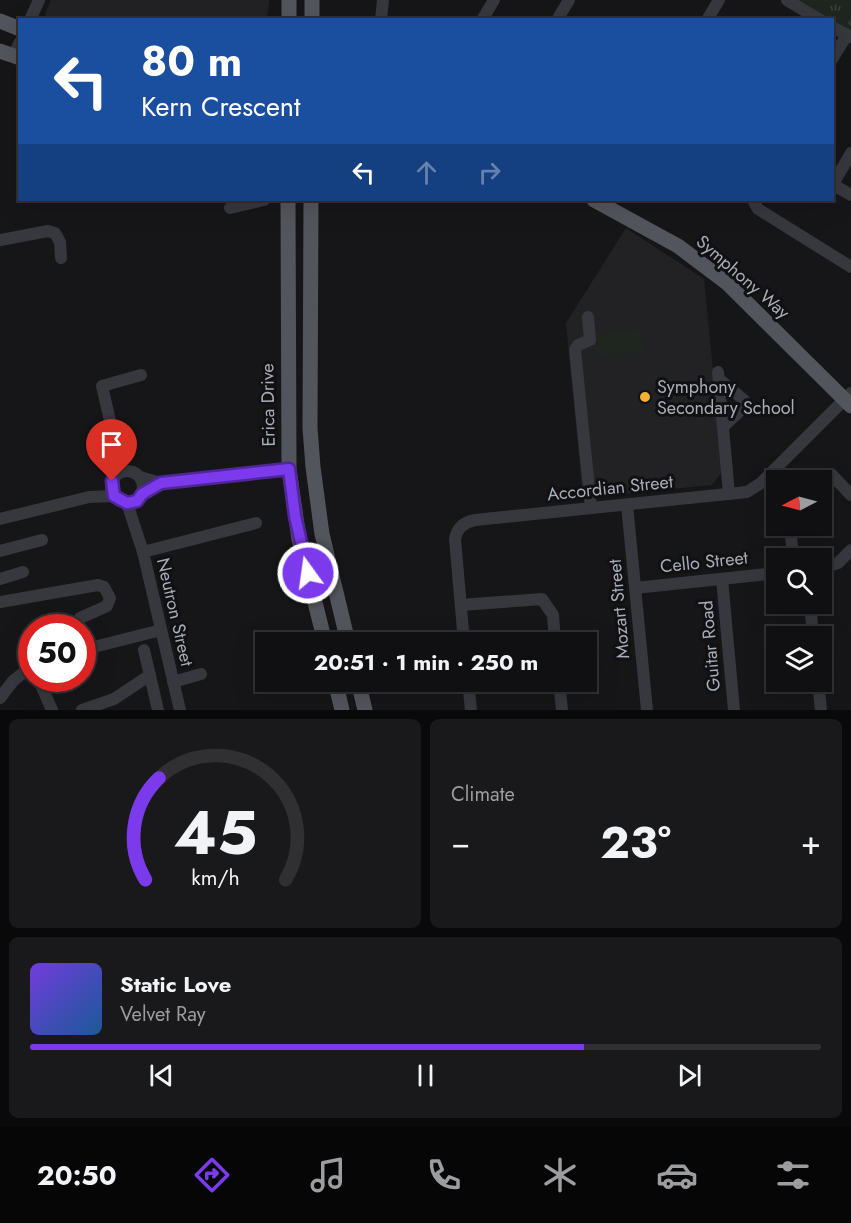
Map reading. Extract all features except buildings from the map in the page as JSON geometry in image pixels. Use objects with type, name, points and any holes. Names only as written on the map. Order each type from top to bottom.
[{"type":"main road","points":[[289,18],[290,0]]},
{"type":"main road","points":[[312,0],[312,18]]},
{"type":"main road","points":[[0,21],[18,28]]},
{"type":"main road","name":"Erica Drive","points":[[288,201],[289,469],[299,539],[322,632]]},
{"type":"main road","points":[[311,201],[310,428],[320,523]]},
{"type":"main road","name":"Symphony Way","points":[[596,201],[678,246],[727,283],[849,400]]},
{"type":"main road","points":[[311,350],[305,398],[304,452],[299,463],[289,469],[303,480],[310,490],[346,632]]},
{"type":"main road","points":[[338,692],[342,710]]},
{"type":"main road","points":[[361,692],[365,710]]},
{"type":"street","points":[[31,18],[39,0]]},
{"type":"street","points":[[381,18],[383,0]]},
{"type":"street","points":[[483,18],[494,0]]},
{"type":"street","points":[[708,18],[719,0]]},
{"type":"street","points":[[787,0],[817,18]]},
{"type":"street","points":[[560,18],[566,1]]},
{"type":"street","points":[[834,28],[849,36],[834,56]]},
{"type":"street","points":[[834,182],[851,153]]},
{"type":"street","points":[[834,185],[851,195]]},
{"type":"street","points":[[230,208],[260,201]]},
{"type":"street","points":[[754,201],[758,210],[851,267]]},
{"type":"street","points":[[0,240],[48,231],[55,233],[60,242],[61,258]]},
{"type":"street","points":[[588,317],[590,340],[578,345],[575,350],[591,508]]},
{"type":"street","points":[[112,491],[119,473],[117,451],[102,386],[141,375]]},
{"type":"street","points":[[724,426],[743,408],[744,400],[719,375],[729,495]]},
{"type":"street","name":"Accordian Street","points":[[463,632],[455,539],[462,525],[475,520],[747,492],[756,487],[849,400]]},
{"type":"street","points":[[117,451],[136,474]]},
{"type":"street","points":[[0,519],[112,491],[135,499],[161,483],[289,469]]},
{"type":"street","points":[[119,473],[136,474],[161,483]]},
{"type":"street","name":"Neutron Street","points":[[136,474],[144,485],[135,499],[134,524],[143,552],[180,710]]},
{"type":"street","points":[[832,475],[851,495]]},
{"type":"street","name":"Mozart Street","points":[[627,505],[647,710]]},
{"type":"street","points":[[143,552],[256,523]]},
{"type":"street","points":[[0,551],[42,540]]},
{"type":"street","points":[[832,565],[838,563],[851,550]]},
{"type":"street","points":[[0,579],[23,572]]},
{"type":"street","name":"Cello Street","points":[[635,588],[766,574]]},
{"type":"street","name":"Guitar Road","points":[[722,579],[734,710]]},
{"type":"street","points":[[0,602],[98,585],[104,587],[110,598],[107,606],[89,614]]},
{"type":"street","points":[[461,605],[542,599],[550,608],[554,632]]},
{"type":"street","points":[[96,646],[161,630]]},
{"type":"street","points":[[144,650],[158,710]]},
{"type":"street","points":[[173,682],[201,674]]},
{"type":"street","points":[[82,710],[114,699],[150,675]]},
{"type":"street","points":[[0,698],[18,677]]},
{"type":"street","points":[[44,692],[52,710]]},
{"type":"street","points":[[469,692],[471,710]]},
{"type":"street","points":[[560,692],[562,710]]},
{"type":"street","points":[[819,692],[821,710]]},
{"type":"shaded area","points":[[51,0],[269,0],[267,18],[47,18],[45,14]]},
{"type":"shaded area","name":"Symphony Secondary School","points":[[626,228],[704,279],[723,471],[712,485],[583,498],[566,323]]},
{"type":"green space","points":[[796,0],[851,0],[851,33],[834,23],[834,18],[826,18]]},
{"type":"green space","points":[[641,330],[644,352],[599,356],[597,334]]},
{"type":"place","name":"Symphony Secondary School","points":[[645,397]]},
{"type":"route","points":[[112,481],[111,491],[117,500],[132,503],[161,483],[289,469],[299,539],[308,573]]}]
